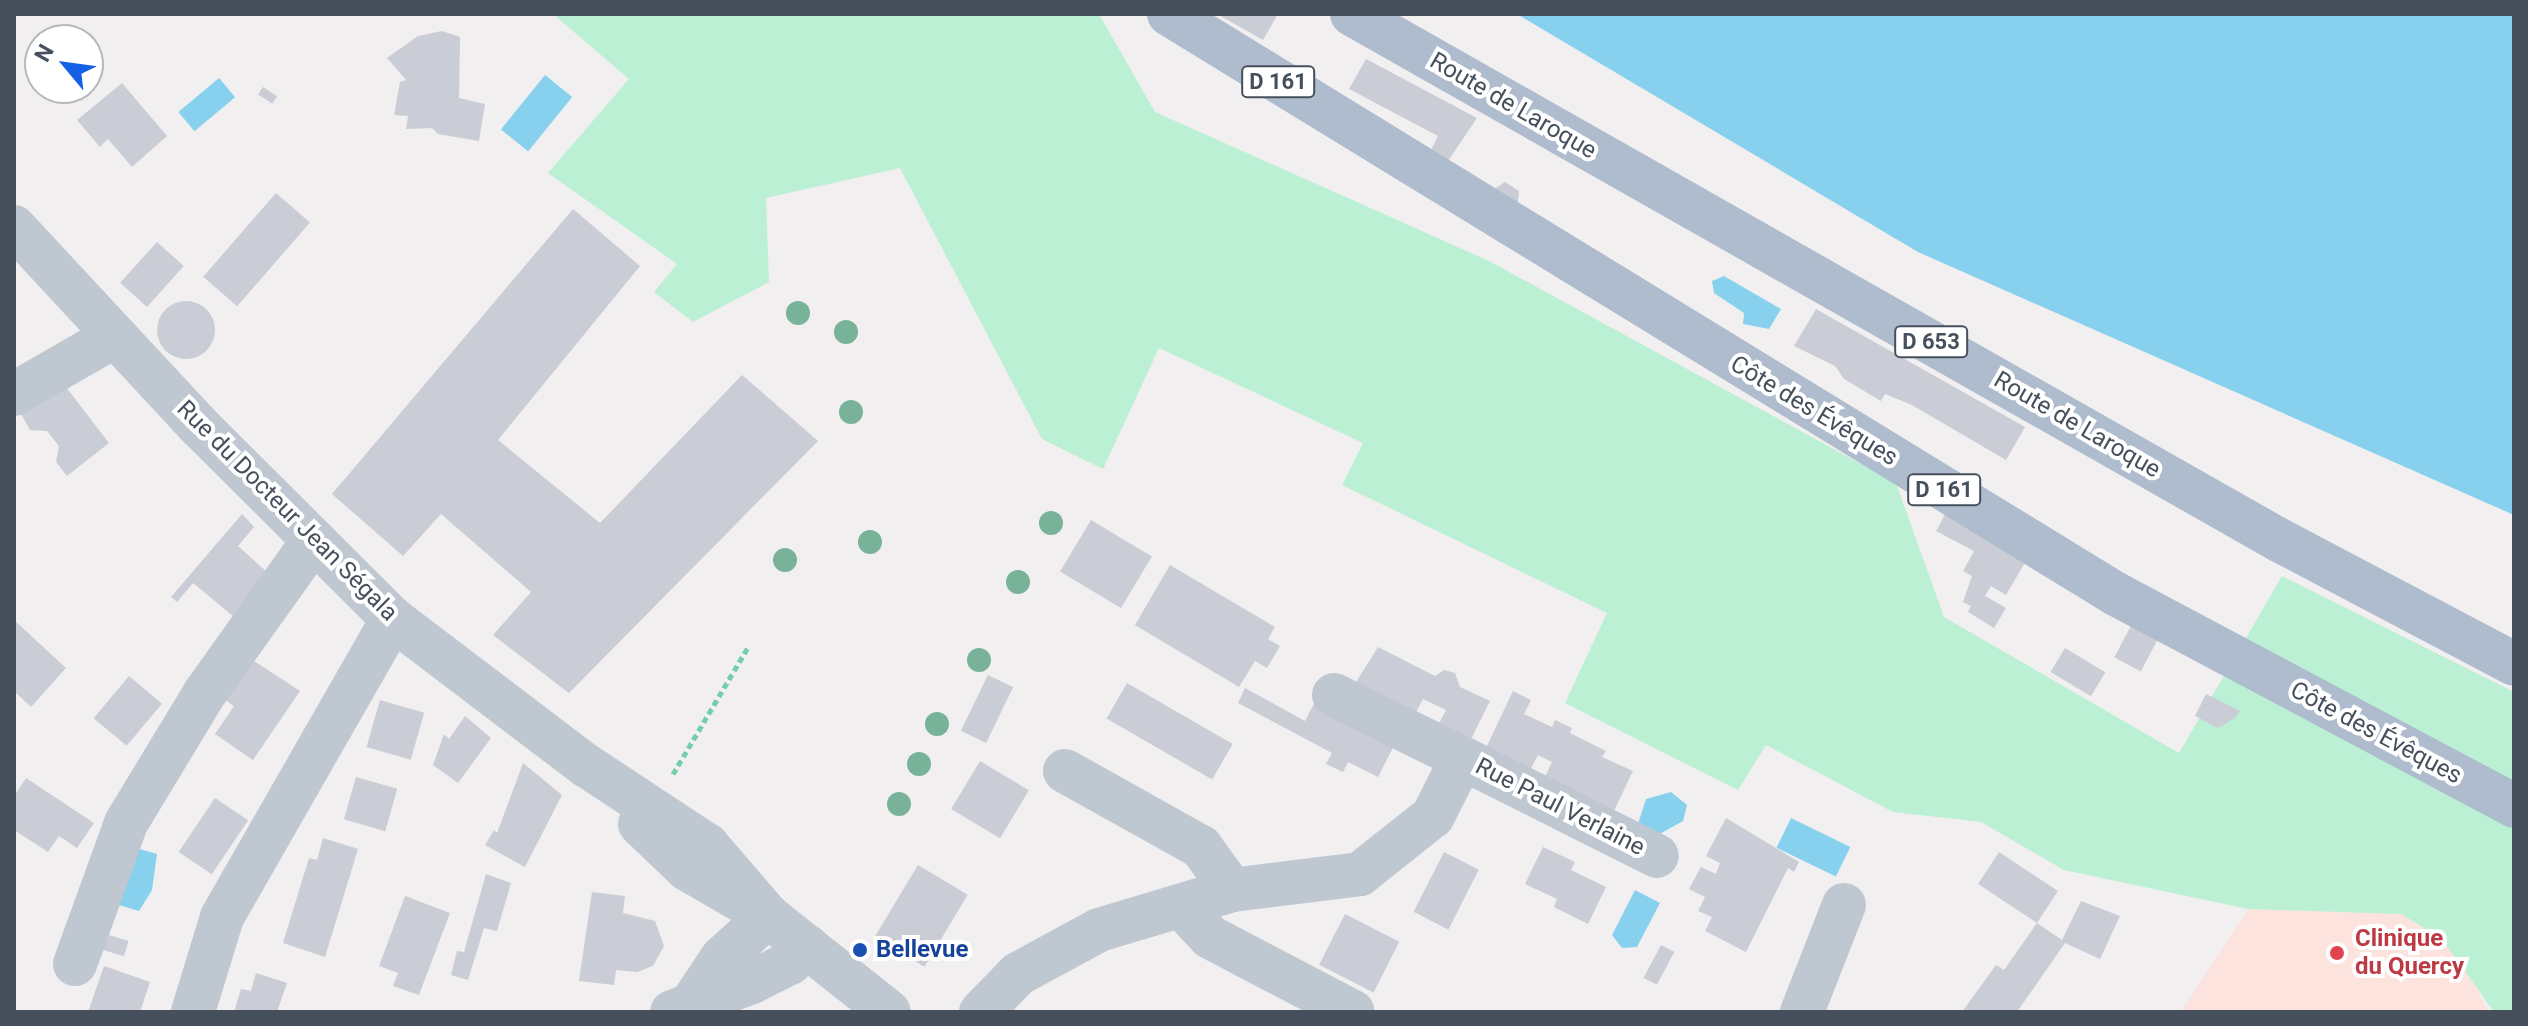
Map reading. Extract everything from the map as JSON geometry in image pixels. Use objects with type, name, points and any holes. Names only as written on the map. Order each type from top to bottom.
[{"type":"main road","name":"Côte des Évêques","points":[[1169,14],[2116,594],[2514,806]]},
{"type":"main road","name":"Route de Laroque","points":[[1352,14],[2281,541],[2514,664]]},
{"type":"street","name":"Rue du Docteur Jean Ségala","points":[[14,227],[115,336],[393,619],[587,766],[653,805],[707,845],[768,916]]},
{"type":"street","points":[[14,394],[115,336]]},
{"type":"street","points":[[75,964],[126,823],[204,694],[314,540]]},
{"type":"street","points":[[193,1012],[222,917],[393,619]]},
{"type":"street","name":"Rue Paul Verlaine","points":[[1334,695],[1657,856]]},
{"type":"street","name":"Rue Paul Verlaine","points":[[981,1012],[1018,974],[1099,930],[1232,890],[1360,874],[1433,816],[1462,758]]},
{"type":"street","name":"Rue du Docteur Jean Ségala","points":[[587,766],[687,869],[768,916],[889,1012]]},
{"type":"street","points":[[1065,771],[1201,847],[1232,890]]},
{"type":"street","points":[[1802,1012],[1844,905]]},
{"type":"street","points":[[1182,907],[1210,937],[1353,1012]]},
{"type":"street","points":[[682,1008],[722,958],[768,916]]},
{"type":"street","points":[[682,1008],[752,982],[790,963],[808,947]]},
{"type":"path","points":[[653,805],[748,647]]},
{"type":"shaded area","name":"Clinique du Quercy","points":[[2248,909],[2401,914],[2442,939],[2466,967],[2488,1012],[2181,1012]]},
{"type":"green space","points":[[553,14],[1099,14],[1155,112],[1489,261],[1896,483],[1944,617],[2179,753],[2282,576],[2514,692],[2514,1012],[2494,1012],[2442,939],[2401,914],[2248,909],[2064,870],[1981,822],[1893,812],[1766,745],[1738,790],[1565,703],[1607,613],[1342,485],[1363,443],[1159,348],[1103,469],[1042,439],[900,168],[766,198],[769,282],[693,322],[654,292],[677,264],[548,173],[629,79]]},
{"type":"water","points":[[1517,14],[2514,14],[2514,515],[1918,252]]},
{"type":"water","points":[[545,75],[572,97],[528,151],[501,129]]},
{"type":"water","points":[[219,78],[235,97],[194,131],[178,112]]},
{"type":"water","points":[[1724,276],[1781,309],[1769,329],[1743,324],[1744,313],[1714,293],[1712,281]]},
{"type":"water","points":[[1671,792],[1687,805],[1683,821],[1656,836],[1637,827],[1646,799]]},
{"type":"water","points":[[1791,818],[1850,847],[1836,877],[1777,848]]},
{"type":"water","points":[[136,848],[157,854],[152,890],[139,911],[119,905]]},
{"type":"water","points":[[1635,890],[1660,903],[1637,947],[1622,948],[1612,935]]},
{"type":"building","points":[[1217,14],[1278,14],[1263,40]]},
{"type":"building","points":[[442,31],[460,37],[459,98],[485,104],[479,141],[438,134],[432,128],[406,129],[408,116],[394,115],[400,82],[406,80],[387,58],[418,36]]},
{"type":"building","points":[[1366,59],[1477,118],[1446,164],[1429,154],[1438,136],[1349,89]]},
{"type":"building","points":[[122,83],[167,136],[132,167],[108,139],[100,147],[77,120],[96,104],[104,104],[104,98]]},
{"type":"building","points":[[263,87],[277,96],[272,104],[258,95]]},
{"type":"building","points":[[1505,182],[1519,191],[1517,209],[1490,192]]},
{"type":"building","points":[[276,193],[310,223],[237,306],[203,277]]},
{"type":"building","points":[[573,209],[640,266],[498,440],[600,523],[742,375],[818,441],[569,693],[493,635],[531,592],[441,514],[403,556],[332,494]]},
{"type":"building","points":[[157,242],[184,266],[147,307],[120,283]]},
{"type":"building","points":[[186,301],[207,309],[215,330],[207,351],[186,359],[165,351],[157,330],[165,309]]},
{"type":"building","points":[[1816,309],[2025,427],[2006,460],[1912,405],[1885,394],[1881,401],[1844,379],[1835,366],[1794,346]]},
{"type":"building","points":[[66,387],[109,443],[67,476],[56,462],[59,446],[47,431],[30,430],[20,412]]},
{"type":"building","points":[[1947,511],[2027,559],[2006,595],[1991,586],[1985,596],[2006,608],[1994,628],[1968,612],[1971,606],[1963,602],[1972,576],[1963,571],[1974,551],[1936,531]]},
{"type":"building","points":[[242,514],[254,527],[238,546],[270,575],[234,617],[193,583],[177,602],[171,597]]},
{"type":"building","points":[[1091,520],[1152,557],[1121,608],[1060,571]]},
{"type":"building","points":[[1170,565],[1275,627],[1268,639],[1280,646],[1267,668],[1255,661],[1239,687],[1135,625]]},
{"type":"building","points":[[14,620],[66,668],[31,707],[14,691]]},
{"type":"building","points":[[2133,622],[2159,636],[2141,671],[2114,657]]},
{"type":"building","points":[[1378,647],[1435,676],[1444,670],[1455,673],[1460,687],[1490,701],[1469,743],[1437,727],[1446,710],[1423,699],[1414,716],[1353,687]]},
{"type":"building","points":[[2065,648],[2105,672],[2091,696],[2051,672]]},
{"type":"building","points":[[248,657],[300,691],[253,760],[215,734],[234,706],[221,697]]},
{"type":"building","points":[[988,675],[1013,687],[986,743],[961,731]]},
{"type":"building","points":[[129,676],[162,704],[127,746],[94,718]]},
{"type":"building","points":[[1127,683],[1233,744],[1212,780],[1106,719]]},
{"type":"building","points":[[1245,688],[1305,721],[1316,700],[1397,740],[1378,777],[1348,762],[1343,772],[1326,764],[1332,753],[1238,703]]},
{"type":"building","points":[[1513,691],[1531,700],[1524,714],[1552,727],[1555,720],[1572,728],[1570,733],[1606,751],[1602,757],[1633,771],[1612,815],[1543,781],[1552,762],[1538,755],[1530,770],[1486,748]]},
{"type":"building","points":[[2206,694],[2240,711],[2235,718],[2218,728],[2195,716]]},
{"type":"building","points":[[380,700],[424,713],[411,760],[366,747]]},
{"type":"building","points":[[465,716],[491,738],[458,783],[433,765],[444,734],[449,739]]},
{"type":"building","points":[[980,761],[1029,790],[1000,838],[951,809]]},
{"type":"building","points":[[523,763],[562,795],[525,867],[485,845],[494,830],[497,833]]},
{"type":"building","points":[[356,777],[397,789],[385,831],[344,819]]},
{"type":"building","points":[[26,778],[94,823],[77,848],[59,836],[48,852],[14,830],[14,796]]},
{"type":"building","points":[[215,798],[248,820],[212,874],[179,852]]},
{"type":"building","points":[[1726,818],[1799,862],[1794,872],[1788,868],[1746,952],[1705,931],[1712,917],[1698,911],[1705,897],[1689,889],[1701,867],[1716,874],[1720,863],[1706,856]]},
{"type":"building","points":[[323,838],[358,849],[325,957],[283,943],[309,858],[317,860]]},
{"type":"building","points":[[1543,847],[1575,862],[1571,870],[1606,887],[1588,924],[1554,907],[1557,899],[1525,884]]},
{"type":"building","points":[[1444,852],[1479,870],[1448,929],[1414,912]]},
{"type":"building","points":[[1999,852],[2058,891],[2037,923],[1978,884]]},
{"type":"building","points":[[918,865],[968,895],[924,967],[875,937]]},
{"type":"building","points":[[486,874],[511,883],[497,931],[484,928],[468,980],[451,975],[457,951],[464,952]]},
{"type":"building","points":[[592,892],[625,896],[623,913],[655,921],[664,946],[653,966],[637,972],[616,970],[614,985],[579,981]]},
{"type":"building","points":[[405,896],[450,913],[419,995],[393,986],[398,973],[379,966]]},
{"type":"building","points":[[2081,901],[2120,916],[2100,959],[2065,943],[2017,1012],[1962,1012],[1996,965],[2004,970],[2037,923],[2062,940]]},
{"type":"building","points":[[1345,914],[1399,942],[1373,992],[1319,965]]},
{"type":"building","points":[[99,932],[129,941],[124,956],[94,947]]},
{"type":"building","points":[[1661,945],[1674,952],[1657,985],[1644,978]]},
{"type":"building","points":[[104,966],[150,982],[140,1012],[88,1012]]},
{"type":"building","points":[[256,973],[287,983],[277,1012],[234,1012],[241,989],[251,991]]},
{"type":"place","name":"Bellevue","points":[[860,950]]},
{"type":"place","name":"Clinique du Quercy","points":[[2337,953]]}]
